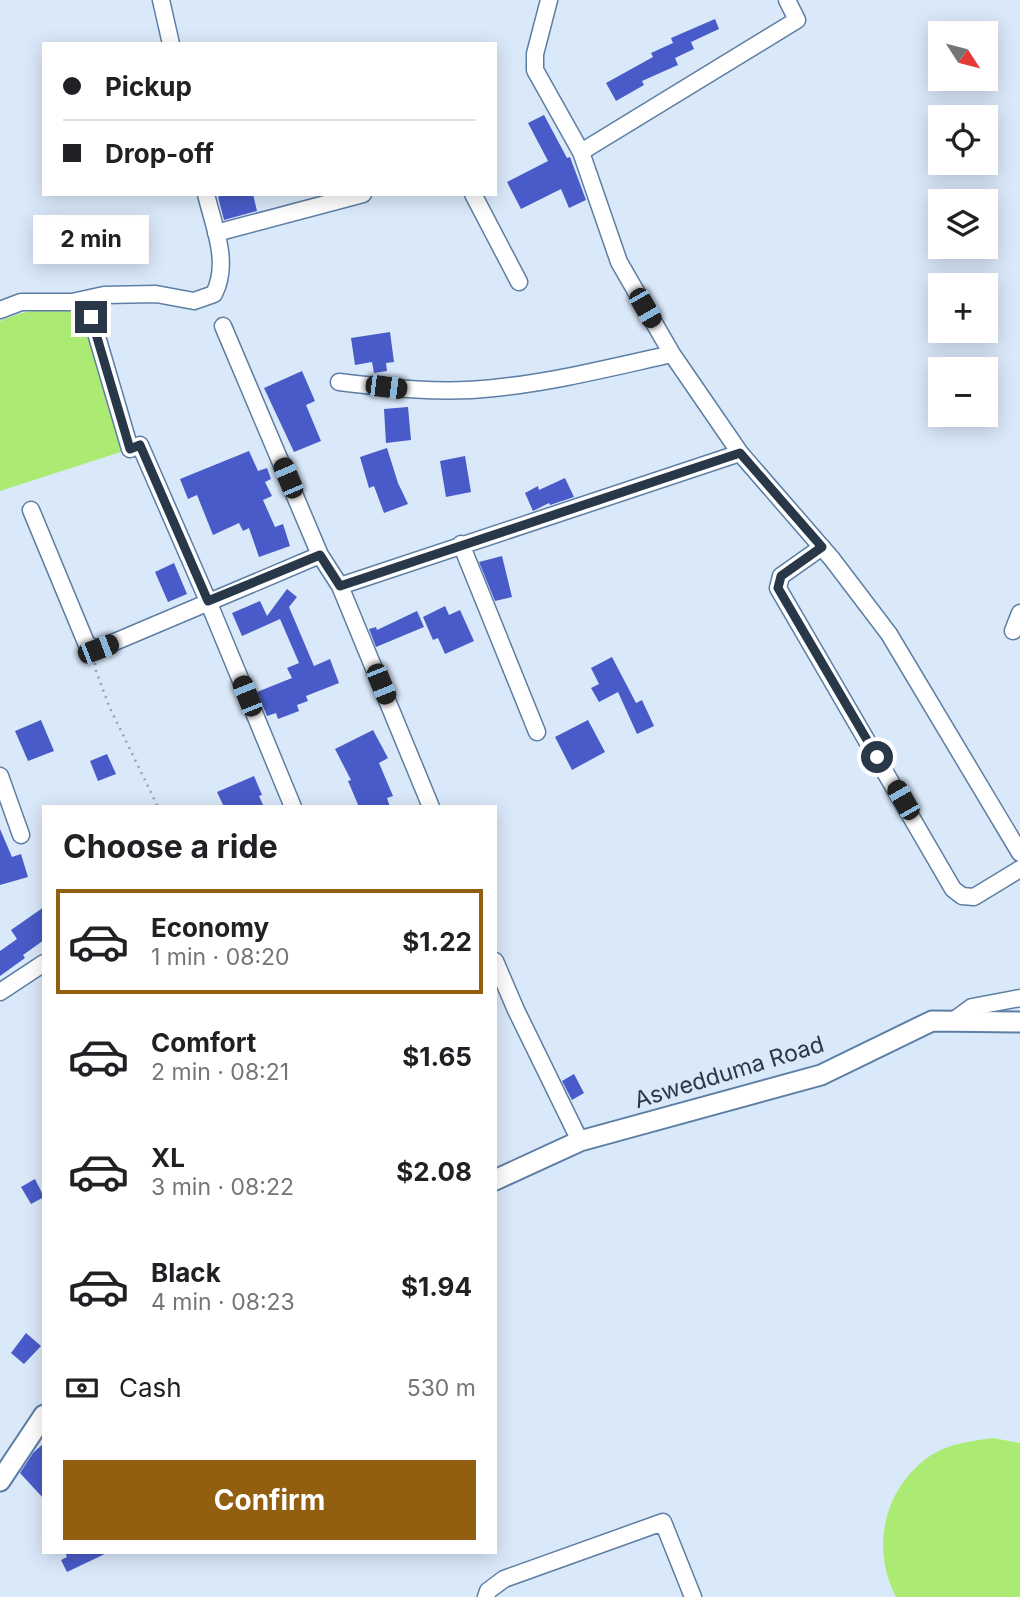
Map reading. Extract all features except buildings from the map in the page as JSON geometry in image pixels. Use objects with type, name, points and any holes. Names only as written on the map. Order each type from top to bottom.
[{"type":"street","points":[[161,0],[171,42]]},
{"type":"street","points":[[549,0],[535,54],[535,70],[581,152],[619,262],[672,354],[740,453],[822,547],[889,634],[1020,853]]},
{"type":"street","points":[[581,152],[797,20],[787,0]]},
{"type":"street","points":[[0,310],[21,302],[72,302],[104,295],[156,294],[194,301],[214,294],[220,283],[223,262],[207,196]]},
{"type":"street","points":[[216,233],[355,196]]},
{"type":"street","points":[[474,196],[519,282]]},
{"type":"street","points":[[86,299],[130,449],[140,445],[292,805]]},
{"type":"street","points":[[223,326],[320,555],[340,586],[430,805]]},
{"type":"street","points":[[339,382],[410,390],[492,388],[590,373],[672,354]]},
{"type":"street","points":[[340,586],[740,453]]},
{"type":"street","points":[[32,510],[87,645],[98,649],[320,555]]},
{"type":"street","points":[[461,544],[537,732]]},
{"type":"street","points":[[822,547],[781,576],[778,588],[953,890],[962,896],[974,897],[1020,869]]},
{"type":"street","points":[[1013,631],[1020,613]]},
{"type":"street","points":[[0,776],[21,835]]},
{"type":"street","points":[[0,992],[42,964]]},
{"type":"street","points":[[497,966],[580,1141]]},
{"type":"street","points":[[953,1021],[972,1007],[1020,998]]},
{"type":"street","name":"Aswedduma Road","points":[[497,1179],[580,1141],[821,1075],[932,1021],[1020,1022]]},
{"type":"street","points":[[0,1481],[42,1418]]},
{"type":"street","points":[[486,1597],[488,1591],[504,1579],[663,1521],[693,1597]]},
{"type":"path","points":[[94,648],[96,671],[109,706],[158,805]]},
{"type":"green space","points":[[86,299],[130,449],[0,491],[0,321],[18,314]]},
{"type":"green space","points":[[993,1438],[1020,1443],[1020,1597],[896,1597],[888,1579],[883,1541],[891,1504],[900,1487],[912,1471],[934,1453],[959,1444]]},
{"type":"route","points":[[91,317],[130,449],[140,445],[208,601],[320,555],[340,586],[740,453],[822,547],[781,576],[778,588],[877,757]]}]
